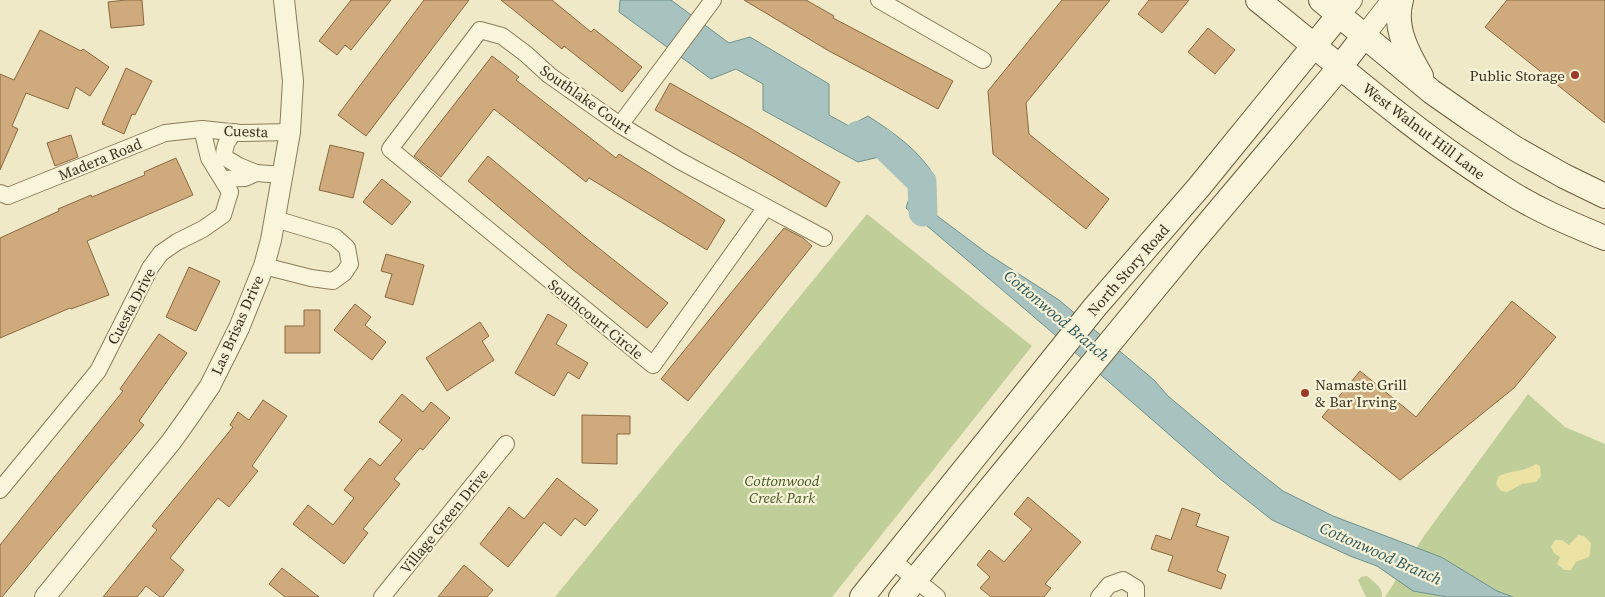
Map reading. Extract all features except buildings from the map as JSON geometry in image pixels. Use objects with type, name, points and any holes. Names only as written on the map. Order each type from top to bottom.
[{"type":"main road","name":"West Walnut Hill Lane","points":[[1258,0],[1429,137],[1507,191],[1546,213],[1605,238]]},
{"type":"main road","points":[[1320,0],[1346,8],[1364,36],[1432,92],[1516,148],[1564,176],[1605,196]]},
{"type":"main road","points":[[1401,0],[1398,20],[1406,48],[1421,77],[1432,92]]},
{"type":"main road","name":"North Story Road","points":[[867,595],[892,560],[1095,307],[1200,187],[1346,8]]},
{"type":"main road","name":"North Story Road","points":[[908,589],[1364,36]]},
{"type":"main road","points":[[1200,187],[1222,206]]},
{"type":"street","name":"Las Brisas Drive","points":[[45,597],[171,442],[210,386],[239,328],[264,266],[271,240],[290,132],[293,81],[284,0]]},
{"type":"street","points":[[879,0],[983,60]]},
{"type":"street","points":[[1364,36],[1392,0]]},
{"type":"street","points":[[620,125],[709,5]]},
{"type":"street","name":"Southlake Court","points":[[390,149],[480,30],[502,36],[526,54],[549,76],[620,125],[680,161],[824,238]]},
{"type":"street","name":"Cuesta","points":[[202,129],[234,132],[290,132]]},
{"type":"street","name":"Cuesta Drive","points":[[0,490],[98,372],[150,268],[161,253],[223,215],[230,192],[209,158],[202,129]]},
{"type":"street","name":"Madera Road","points":[[0,193],[8,196],[166,133],[202,129]]},
{"type":"street","points":[[234,132],[227,141],[224,157],[238,166],[256,173],[283,175]]},
{"type":"street","name":"Southcourt Circle","points":[[390,149],[653,365],[766,207]]},
{"type":"street","points":[[223,179],[245,178],[256,173]]},
{"type":"street","points":[[264,266],[333,281],[344,273],[350,264],[347,248],[335,237],[275,219]]},
{"type":"street","name":"Village Green Drive","points":[[382,597],[506,444]]},
{"type":"street","points":[[892,560],[908,589],[937,597]]},
{"type":"street","points":[[1099,597],[1109,585],[1123,580],[1136,588],[1136,597]]},
{"type":"green space","name":"Cottonwood Creek Park","points":[[867,214],[1032,346],[832,597],[555,597]]},
{"type":"green space","points":[[1528,394],[1565,427],[1605,444],[1605,597],[1385,597],[1424,536]]},
{"type":"green space","points":[[1367,576],[1380,588],[1382,597],[1366,597],[1358,580],[1361,577]]},
{"type":"sand","points":[[1536,464],[1540,466],[1541,476],[1536,482],[1522,484],[1507,492],[1501,491],[1496,484],[1499,476]]},
{"type":"sand","points":[[1578,535],[1584,536],[1591,543],[1590,555],[1576,562],[1571,570],[1564,570],[1557,564],[1560,557],[1554,553],[1551,547],[1555,540],[1562,540],[1569,545]]},
{"type":"water","points":[[620,0],[671,0],[729,43],[750,37],[829,84],[829,115],[849,126],[868,116],[914,150],[929,167],[935,177],[925,190],[927,204],[936,215],[988,254],[1059,300],[1154,380],[1168,396],[1283,491],[1333,516],[1441,557],[1497,591],[1513,597],[1447,597],[1413,591],[1377,566],[1350,556],[1272,520],[1219,478],[906,208],[914,183],[916,162],[896,153],[858,162],[763,110],[763,84],[736,69],[711,79],[619,12]]},
{"type":"waterway","name":"Cottonwood Branch","points":[[859,135],[881,142],[922,182],[923,212]]},
{"type":"place","name":"Public Storage","points":[[1575,75]]},
{"type":"place","name":"Namaste Grill & Bar Irving","points":[[1305,393]]}]
